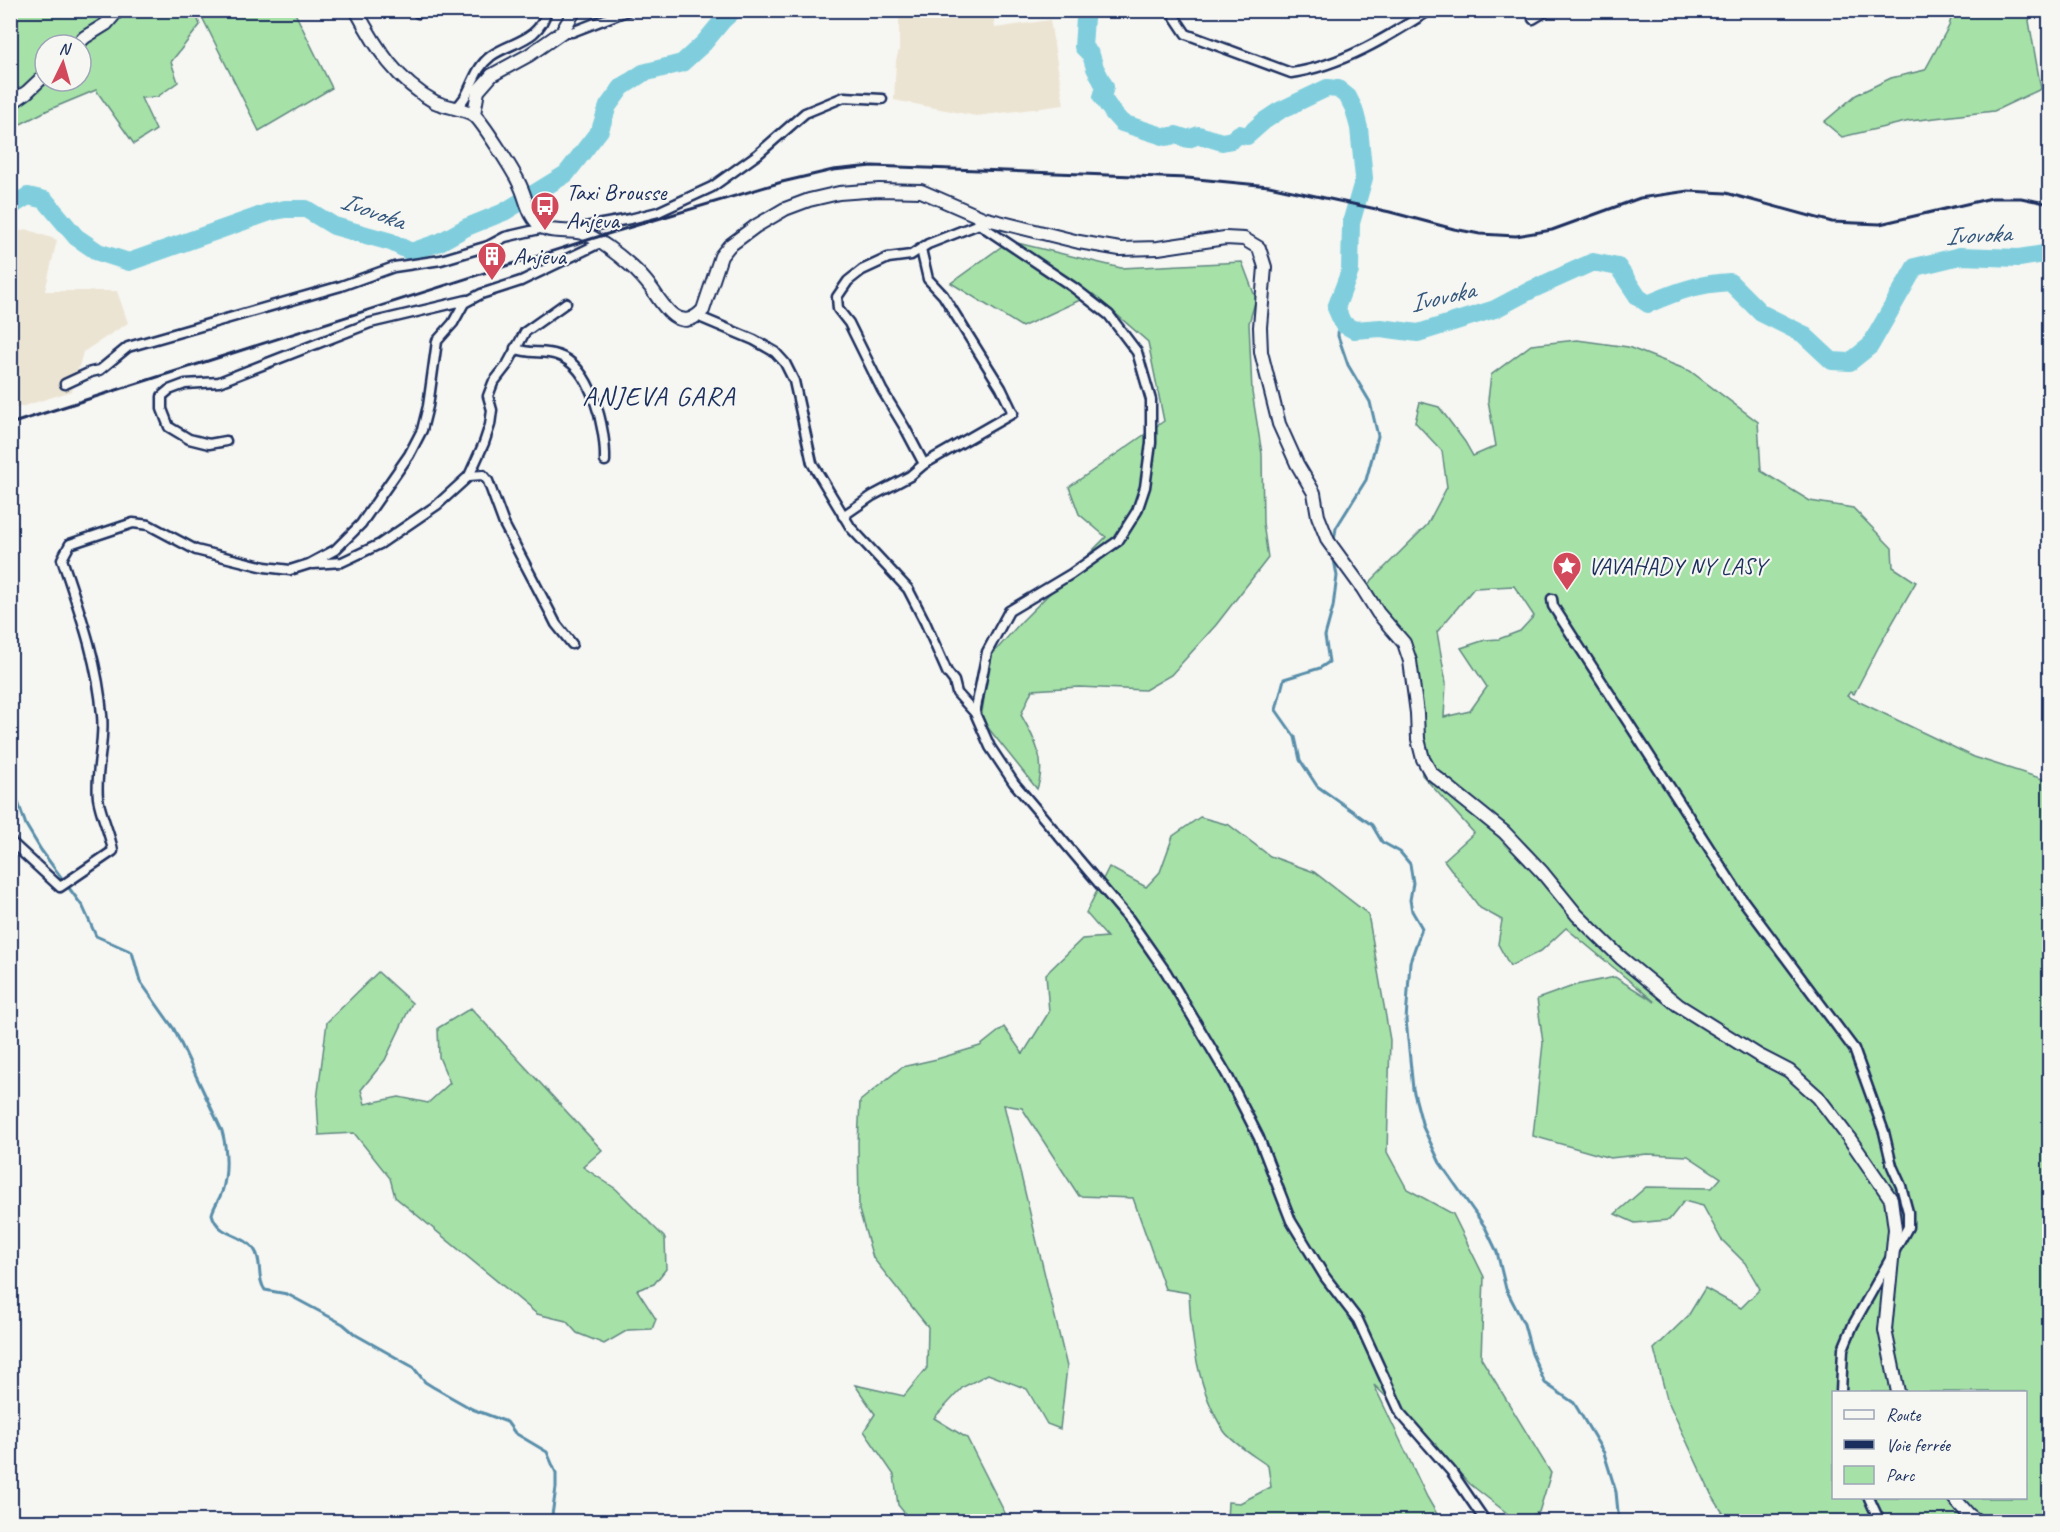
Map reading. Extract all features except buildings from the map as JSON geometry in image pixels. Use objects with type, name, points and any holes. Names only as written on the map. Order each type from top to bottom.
[{"type":"street","points":[[90,33],[106,24],[118,10]]},
{"type":"street","points":[[356,10],[381,54],[403,79],[436,102],[474,114],[520,184],[532,218],[544,228]]},
{"type":"street","points":[[454,109],[467,97],[473,78],[481,67],[492,56],[528,38],[544,20],[547,10]]},
{"type":"street","points":[[474,114],[478,91],[492,75],[529,55],[562,32],[575,10]]},
{"type":"street","points":[[562,32],[572,32],[629,10]]},
{"type":"street","points":[[1170,10],[1186,34],[1291,74],[1308,71],[1354,53],[1431,10]]},
{"type":"street","points":[[1533,19],[1548,10]]},
{"type":"street","points":[[10,104],[33,86]]},
{"type":"street","points":[[564,230],[658,212],[712,187],[759,154],[805,113],[844,97],[882,99]]},
{"type":"street","points":[[697,316],[707,300],[721,256],[729,246],[775,215],[809,200],[839,193],[879,190],[921,191],[981,221],[1072,287],[1109,315],[1137,352],[1151,400],[1151,443],[1145,487],[1137,511],[1118,541],[1071,574],[1009,611],[996,631],[987,652],[975,713]]},
{"type":"street","points":[[924,464],[882,390],[849,323],[838,309],[837,297],[848,282],[862,270],[888,258],[911,255],[981,221],[1120,249],[1158,248],[1225,238],[1244,239],[1259,248],[1265,267],[1260,327],[1261,352],[1279,424],[1314,493],[1318,516],[1328,541],[1378,613],[1404,642],[1410,661],[1418,739],[1423,759],[1431,773],[1504,832],[1542,872],[1577,915],[1621,958],[1678,1005],[1758,1055],[1789,1071],[1818,1097],[1849,1138],[1891,1198],[1895,1229],[1884,1330],[1898,1391]]},
{"type":"street","points":[[65,384],[100,370],[128,347],[341,286],[394,267],[441,260],[488,246],[504,237],[544,228],[584,233],[600,243],[630,265],[651,288],[667,312],[675,317],[687,319],[697,316],[754,340],[775,352],[785,363],[794,381],[812,462],[843,516],[851,528],[908,589],[947,672],[954,681],[957,693],[975,713],[990,747],[1014,783],[1129,919],[1166,972],[1227,1075],[1254,1127],[1291,1221],[1325,1277],[1358,1320],[1401,1414],[1451,1471],[1486,1521]]},
{"type":"street","points":[[226,441],[209,444],[189,439],[169,427],[162,409],[162,396],[169,390],[185,384],[219,382],[370,323],[467,300],[521,281],[600,243]]},
{"type":"street","points":[[843,516],[872,496],[910,476],[924,464],[1013,413],[1001,388],[944,295],[928,279],[921,249]]},
{"type":"street","points":[[10,841],[60,888],[112,851],[98,795],[103,718],[100,695],[88,635],[62,559],[70,544],[133,523],[149,525],[196,550],[242,562],[290,570],[309,564],[335,550],[361,524],[409,455],[422,430],[428,406],[437,341],[453,323],[467,300]]},
{"type":"street","points":[[309,564],[342,562],[380,544],[437,505],[469,476],[490,425],[492,410],[488,396],[493,383],[507,365],[525,333],[566,303]]},
{"type":"street","points":[[515,348],[522,352],[546,352],[559,355],[579,369],[594,402],[606,444],[605,461]]},
{"type":"street","points":[[469,476],[483,475],[488,481],[504,524],[553,618],[572,644]]},
{"type":"street","points":[[1552,599],[1553,606],[1614,704],[1643,742],[1742,899],[1854,1049],[1884,1132],[1886,1148],[1908,1212],[1908,1227],[1853,1325],[1843,1349],[1840,1391]]},
{"type":"street","points":[[10,935],[10,955]]},
{"type":"street","points":[[1870,1499],[1880,1521]]},
{"type":"street","points":[[1956,1499],[1974,1519]]},
{"type":"shaded area","points":[[899,11],[993,11],[995,28],[1050,20],[1064,105],[976,116],[894,100],[896,60],[899,50]]},
{"type":"shaded area","points":[[26,229],[57,240],[45,291],[117,291],[128,323],[83,352],[72,391],[11,410],[11,234]]},
{"type":"green space","points":[[11,11],[195,11],[200,25],[171,62],[178,82],[157,97],[141,98],[156,130],[134,144],[96,90],[93,91],[93,33],[33,33],[33,93],[89,93],[11,129]]},
{"type":"green space","points":[[199,11],[294,11],[332,88],[259,131]]},
{"type":"green space","points":[[1953,11],[2032,11],[2029,21],[2041,89],[1994,111],[1910,121],[1842,137],[1824,122],[1856,95],[1891,78],[1925,70],[1949,26]]},
{"type":"green space","points":[[1009,241],[1121,268],[1242,262],[1256,299],[1249,323],[1252,392],[1262,454],[1263,523],[1268,558],[1216,625],[1171,675],[1145,690],[1079,687],[1032,690],[1021,715],[1035,742],[1040,760],[1040,779],[1037,789],[981,719],[990,657],[1021,622],[1106,537],[1079,514],[1069,487],[1164,421],[1148,342],[1093,294],[1022,327],[951,283]]},
{"type":"green space","points":[[1577,340],[1628,347],[1690,371],[1758,422],[1761,471],[1810,501],[1853,508],[1892,548],[1893,567],[1916,582],[1854,694],[1850,692],[1847,696],[1974,757],[2049,781],[2049,1521],[1728,1521],[1711,1494],[1667,1399],[1654,1349],[1688,1316],[1705,1288],[1741,1308],[1760,1289],[1745,1263],[1721,1239],[1703,1206],[1684,1201],[1669,1220],[1635,1223],[1615,1214],[1646,1187],[1712,1188],[1721,1178],[1688,1156],[1647,1154],[1610,1158],[1533,1136],[1543,1043],[1537,999],[1576,985],[1615,977],[1655,1002],[1566,928],[1541,951],[1510,966],[1498,944],[1502,920],[1480,908],[1444,860],[1474,833],[1422,775],[1410,661],[1363,589],[1427,525],[1447,487],[1442,451],[1415,422],[1420,402],[1439,407],[1473,456],[1496,446],[1488,400],[1491,375],[1531,345]],"holes":[[[1514,586],[1534,616],[1520,631],[1499,639],[1485,640],[1461,648],[1487,687],[1470,711],[1444,717],[1446,683],[1437,632],[1474,588]]]},
{"type":"green space","points":[[1200,817],[1229,825],[1270,856],[1314,872],[1368,914],[1390,1040],[1387,1152],[1407,1189],[1453,1214],[1484,1277],[1481,1358],[1551,1473],[1539,1512],[1517,1521],[1470,1484],[1374,1385],[1427,1497],[1441,1521],[1227,1521],[1228,1502],[1240,1503],[1271,1487],[1268,1466],[1233,1440],[1224,1431],[1215,1415],[1202,1382],[1194,1346],[1189,1293],[1165,1289],[1133,1198],[1079,1196],[1022,1108],[1004,1105],[1067,1367],[1060,1429],[1047,1424],[1027,1389],[988,1374],[963,1387],[934,1418],[967,1438],[1009,1521],[911,1521],[898,1505],[894,1475],[864,1431],[875,1414],[855,1385],[904,1396],[927,1368],[928,1327],[873,1258],[859,1210],[860,1101],[902,1067],[980,1046],[1004,1027],[1023,1054],[1049,1012],[1046,974],[1082,939],[1107,937],[1086,913],[1109,867],[1146,887],[1160,872],[1173,836]]},
{"type":"green space","points":[[378,972],[412,1003],[385,1060],[361,1090],[365,1104],[399,1097],[428,1103],[450,1083],[439,1057],[438,1028],[471,1008],[602,1150],[583,1167],[616,1189],[665,1238],[666,1269],[654,1284],[637,1290],[656,1319],[652,1329],[628,1330],[604,1344],[577,1333],[566,1321],[537,1314],[395,1197],[390,1178],[354,1133],[319,1135],[317,1100],[327,1022]]},
{"type":"waterway","name":"Ivovoka","points":[[10,207],[28,196],[45,200],[76,237],[98,252],[129,262],[270,212],[285,209],[306,209],[334,226],[391,242],[411,252],[440,242],[467,227],[504,212],[566,174],[600,130],[608,106],[622,87],[643,73],[682,63],[734,10]]},
{"type":"waterway","name":"Ivovoka","points":[[1088,10],[1085,18],[1083,47],[1091,55],[1105,87],[1102,97],[1122,123],[1166,137],[1176,135],[1188,139],[1199,135],[1222,142],[1232,140],[1239,134],[1247,136],[1279,111],[1327,88],[1338,89],[1348,97],[1359,128],[1364,178],[1351,223],[1350,271],[1336,308],[1343,324],[1354,330],[1381,328],[1418,333],[1495,309],[1593,262],[1618,267],[1638,297],[1648,304],[1688,289],[1707,284],[1730,282],[1761,313],[1803,334],[1832,361],[1850,362],[1870,346],[1915,267],[1960,256],[2019,258],[2050,253]]},
{"type":"waterway","points":[[1334,541],[1336,528],[1366,480],[1378,436],[1370,402],[1348,365],[1338,336],[1339,317]]},
{"type":"waterway","points":[[1333,554],[1337,576],[1333,607],[1325,636],[1329,662],[1320,668],[1284,679],[1276,710],[1295,737],[1300,760],[1317,786],[1372,825],[1382,842],[1400,852],[1410,864],[1413,883],[1410,900],[1412,911],[1422,928],[1410,962],[1406,1020],[1413,1089],[1423,1127],[1440,1163],[1485,1227],[1497,1252],[1506,1289],[1524,1324],[1532,1354],[1545,1383],[1574,1403],[1604,1453],[1616,1492],[1619,1522]]},
{"type":"waterway","points":[[10,779],[26,825],[41,850],[83,907],[96,936],[132,952],[140,981],[174,1029],[222,1131],[226,1169],[222,1192],[212,1214],[219,1227],[254,1249],[265,1290],[287,1294],[343,1324],[356,1335],[413,1367],[425,1382],[472,1409],[507,1422],[515,1433],[547,1452],[556,1473],[551,1522]]},
{"type":"railway","points":[[10,424],[594,238],[782,182],[833,170],[872,166],[1187,178],[1269,186],[1390,212],[1454,229],[1480,234],[1516,236],[1552,230],[1640,198],[1688,191],[1726,193],[1832,222],[1880,224],[1992,198],[2021,198],[2050,204]]},
{"type":"place","name":"Taxi Brousse Anjeva","points":[[545,232]]},
{"type":"place","name":"Anjeva","points":[[492,282]]},
{"type":"place","name":"VAVAHADY NY LASY","points":[[1567,592]]},
{"type":"district","name":"ANJEVA GARA","points":[[659,396]]}]
